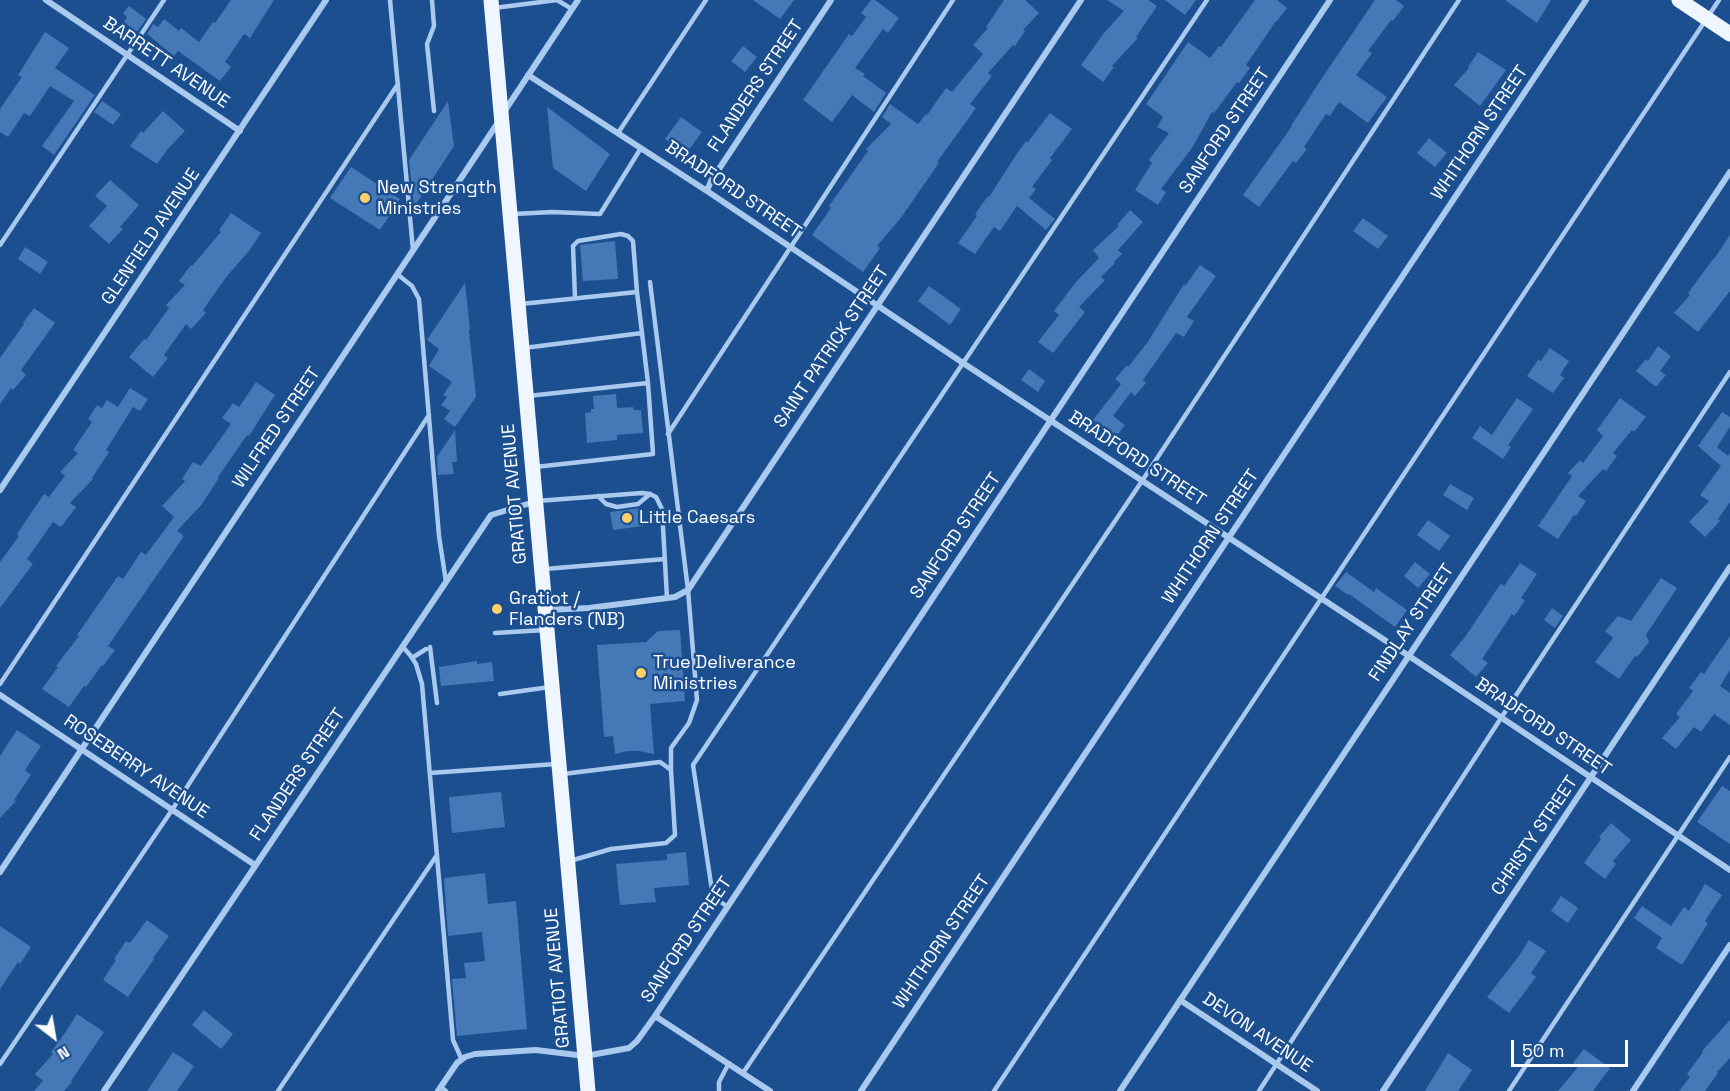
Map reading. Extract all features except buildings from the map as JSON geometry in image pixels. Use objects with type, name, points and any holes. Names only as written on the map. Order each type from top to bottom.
[{"type":"main road","points":[[1679,0],[1730,34]]},
{"type":"main road","name":"GRATIOT AVENUE","points":[[491,4],[588,1091]]},
{"type":"street","name":"BARRETT AVENUE","points":[[46,0],[240,131]]},
{"type":"street","name":"GLENFIELD AVENUE","points":[[0,490],[326,0]]},
{"type":"street","name":"WILFRED STREET","points":[[0,872],[578,0]]},
{"type":"street","name":"FLANDERS STREET","points":[[707,191],[711,181],[831,0]]},
{"type":"street","name":"SAINT PATRICK STREET","points":[[688,590],[1080,0]]},
{"type":"street","name":"SANFORD STREET","points":[[462,1060],[475,1054],[536,1050],[585,1056],[628,1048],[637,1041],[656,1016],[1330,0]]},
{"type":"street","name":"WHITHORN STREET","points":[[861,1091],[1586,0]]},
{"type":"street","name":"BRADFORD STREET","points":[[528,75],[707,191],[1730,870]]},
{"type":"street","name":"FINDLAY STREET","points":[[1120,1091],[1730,172]]},
{"type":"street","name":"FLANDERS STREET","points":[[104,1091],[491,515],[535,501]]},
{"type":"street","name":"CHRISTY STREET","points":[[1383,1091],[1730,567]]},
{"type":"street","points":[[545,610],[589,608],[675,597],[688,590]]},
{"type":"street","name":"ROSEBERRY AVENUE","points":[[0,694],[255,865]]},
{"type":"street","points":[[1633,1091],[1730,945]]},
{"type":"street","name":"DEVON AVENUE","points":[[1180,999],[1317,1091]]},
{"type":"street","points":[[656,1016],[770,1091]]},
{"type":"street","points":[[442,1090],[457,1063],[462,1060]]},
{"type":"lane","points":[[0,245],[164,0]]},
{"type":"lane","points":[[390,0],[413,250]]},
{"type":"lane","points":[[432,0],[434,26],[428,44],[434,111]]},
{"type":"lane","points":[[491,4],[557,0],[572,9]]},
{"type":"lane","points":[[618,133],[706,0]]},
{"type":"lane","points":[[668,434],[953,0]]},
{"type":"lane","points":[[728,907],[713,897],[693,765],[1207,0]]},
{"type":"lane","points":[[743,1073],[1142,481],[1459,0]]},
{"type":"lane","points":[[994,1091],[1719,0]]},
{"type":"lane","points":[[0,684],[398,84]]},
{"type":"lane","points":[[510,214],[600,214],[641,148]]},
{"type":"lane","points":[[532,467],[653,454],[633,241],[628,236],[621,234],[584,239],[573,246],[575,298]]},
{"type":"lane","points":[[397,274],[412,285],[419,299],[439,536],[447,583]]},
{"type":"lane","points":[[568,862],[611,849],[666,843],[675,835],[671,748],[690,723],[697,700],[688,590],[650,282]]},
{"type":"lane","points":[[518,304],[637,292]]},
{"type":"lane","points":[[522,349],[642,333]]},
{"type":"lane","points":[[1259,1091],[1501,718],[1730,372]]},
{"type":"lane","points":[[526,396],[648,383]]},
{"type":"lane","points":[[0,1064],[172,810],[429,415]]},
{"type":"lane","points":[[598,496],[606,504],[617,507],[638,504],[650,494]]},
{"type":"lane","points":[[535,501],[650,494],[656,497],[662,508],[667,598]]},
{"type":"lane","points":[[542,569],[665,559]]},
{"type":"lane","points":[[495,633],[547,630]]},
{"type":"lane","points":[[403,647],[416,664],[427,705],[430,773],[453,1041],[462,1060]]},
{"type":"lane","points":[[412,658],[428,648],[437,703]]},
{"type":"lane","points":[[500,694],[552,687]]},
{"type":"lane","points":[[1509,1091],[1730,757]]},
{"type":"lane","points":[[430,773],[560,769],[660,762],[671,770]]},
{"type":"lane","points":[[278,1091],[437,855]]},
{"type":"lane","points":[[719,1091],[719,1083],[729,1063]]},
{"type":"place","name":"New Strength Ministries","points":[[365,198]]},
{"type":"place","name":"Little Caesars","points":[[627,518]]},
{"type":"place","name":"Gratiot / Flanders (NB)","points":[[497,609]]},
{"type":"place","name":"True Deliverance Ministries","points":[[641,673]]}]
